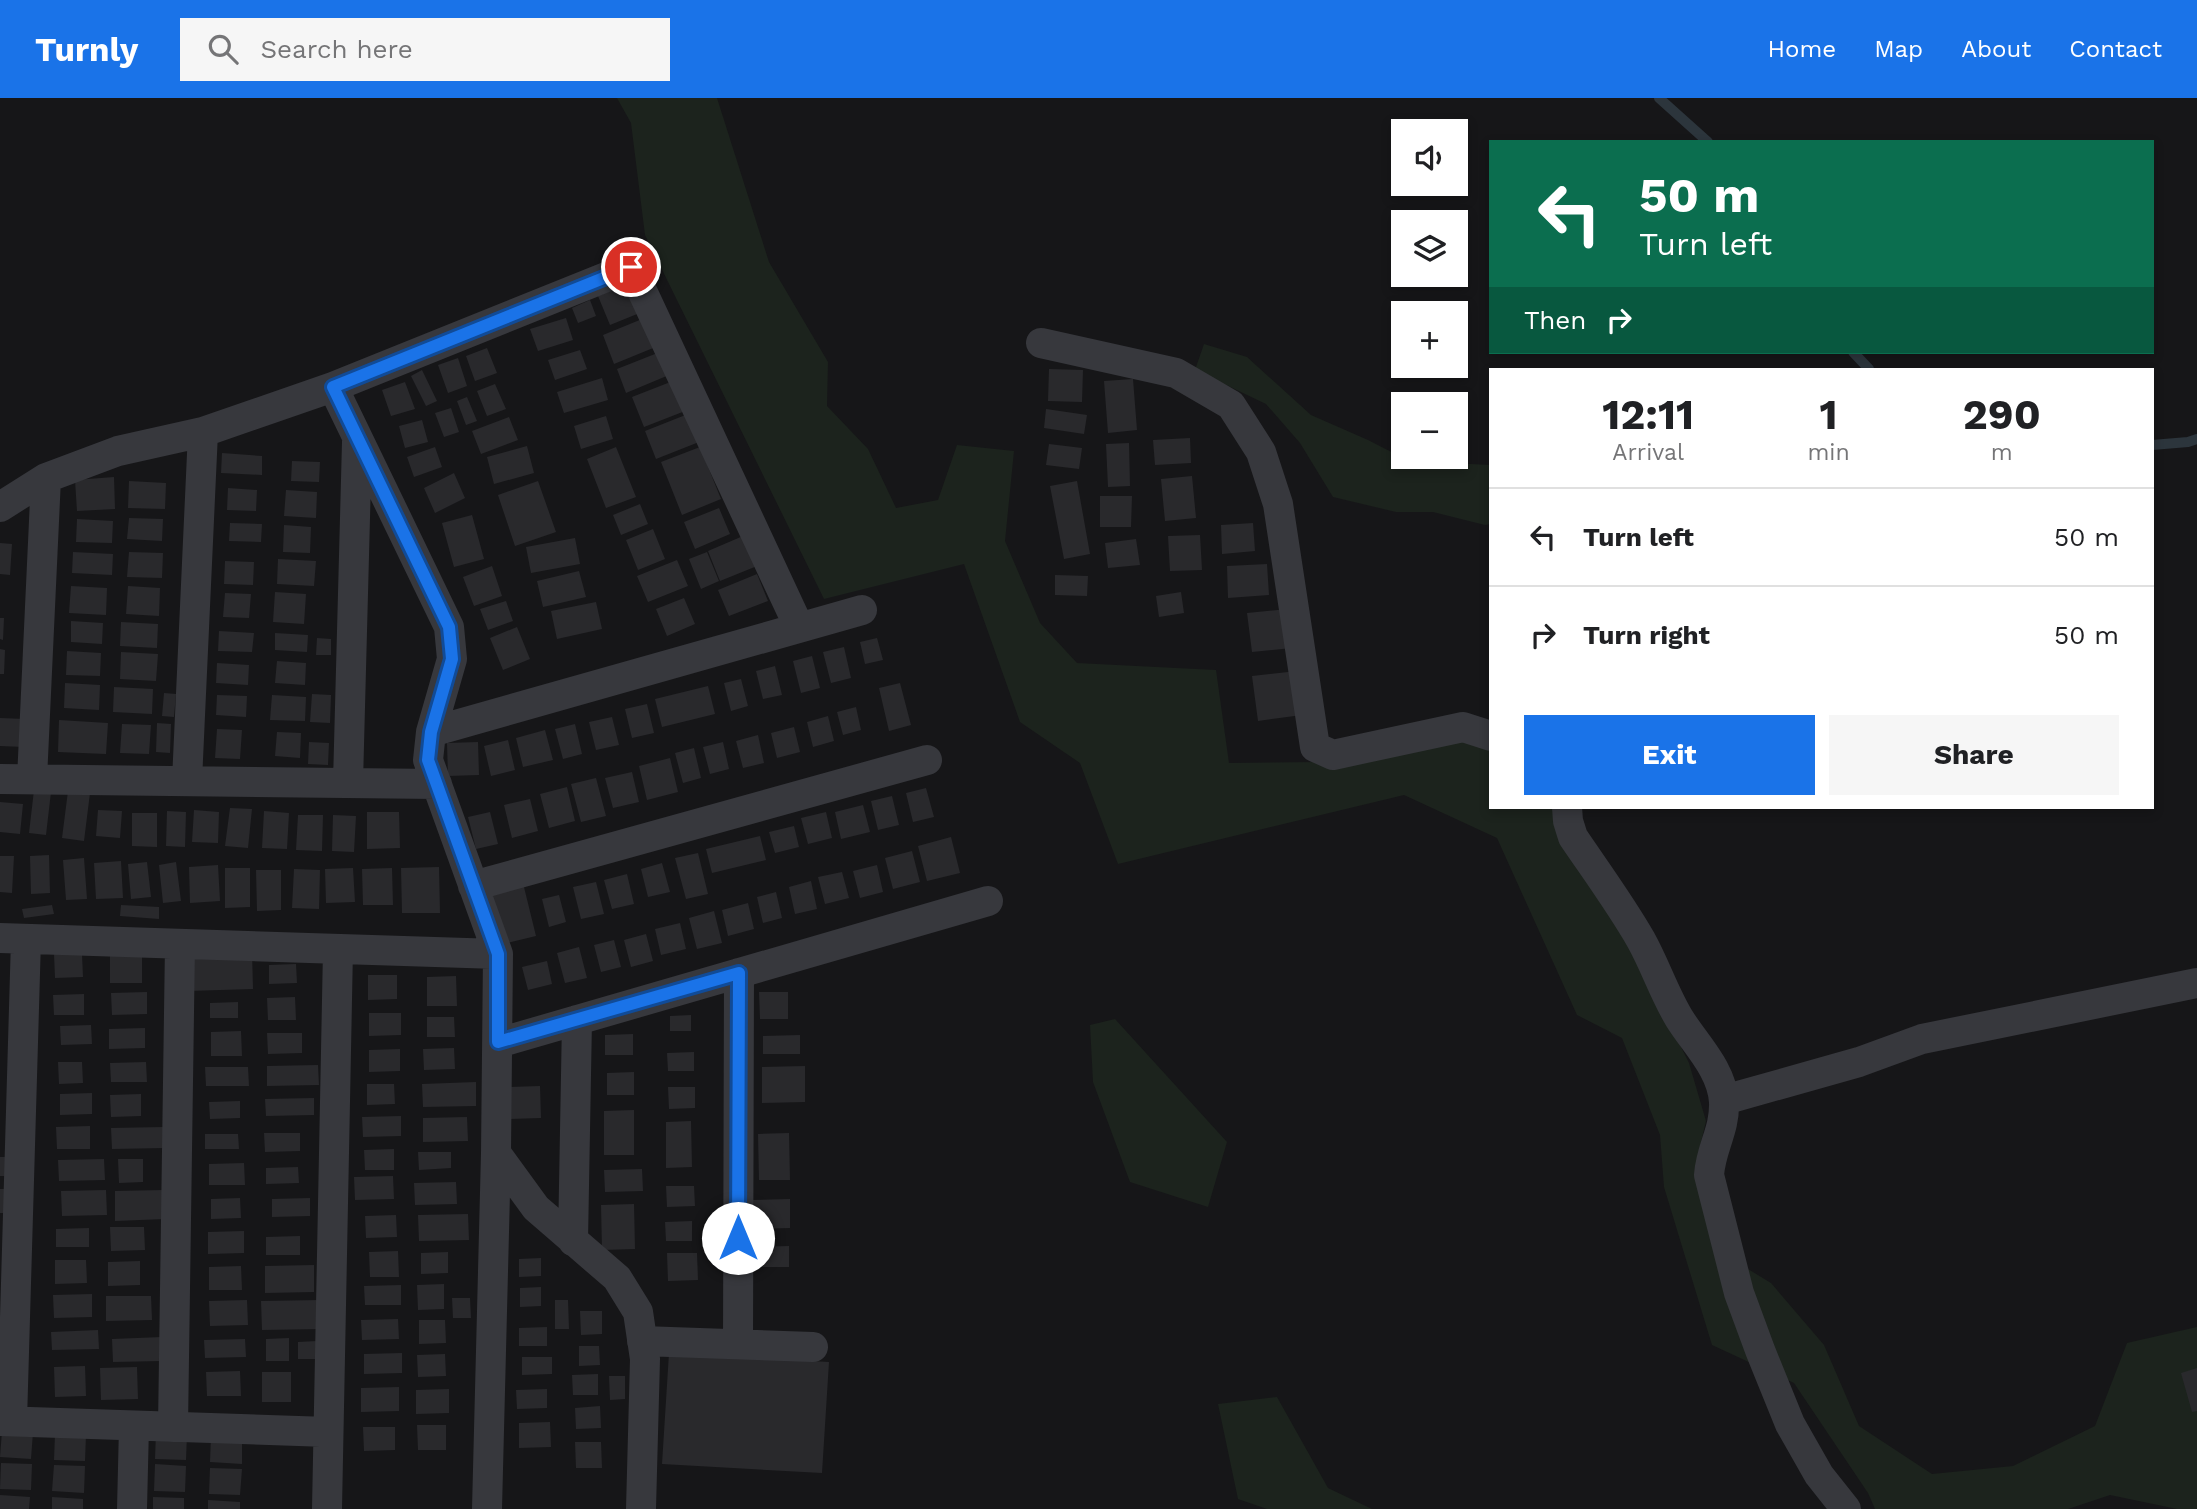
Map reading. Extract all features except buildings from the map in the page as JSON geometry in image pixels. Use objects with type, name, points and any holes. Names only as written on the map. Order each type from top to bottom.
[{"type":"street","points":[[0,507],[46,478],[118,451],[203,432],[333,387],[631,267],[799,627]]},
{"type":"street","points":[[1041,343],[1177,373],[1231,405],[1261,452],[1278,504],[1315,747],[1332,755],[1463,727],[1489,735]]},
{"type":"street","points":[[333,387],[449,627],[452,659],[431,732],[428,760],[498,954],[487,1509]]},
{"type":"street","points":[[187,781],[203,432]]},
{"type":"street","points":[[348,783],[357,438]]},
{"type":"street","points":[[32,779],[46,478]]},
{"type":"street","points":[[431,732],[862,610]]},
{"type":"street","points":[[474,886],[927,760]]},
{"type":"street","points":[[0,779],[437,784]]},
{"type":"street","points":[[1566,809],[1573,837],[1641,940],[1679,1017],[1706,1055],[1724,1100],[1722,1130],[1710,1158],[1709,1175],[1739,1293],[1790,1424],[1819,1475],[1846,1509]]},
{"type":"street","points":[[498,1042],[988,901]]},
{"type":"street","points":[[328,1432],[6,1421],[13,939],[498,954]]},
{"type":"street","points":[[173,1427],[180,944]]},
{"type":"street","points":[[327,1509],[338,948]]},
{"type":"street","points":[[738,1344],[739,973]]},
{"type":"street","points":[[1724,1100],[1859,1062],[1922,1039],[2197,983]]},
{"type":"street","points":[[573,1241],[577,1020]]},
{"type":"street","points":[[496,1153],[536,1208],[617,1278],[638,1312],[645,1359],[641,1509]]},
{"type":"street","points":[[642,1341],[813,1347]]},
{"type":"street","points":[[132,1509],[134,1426]]},
{"type":"shaded area","points":[[617,98],[717,98],[769,262],[828,362],[827,406],[868,449],[896,508],[938,500],[957,445],[1014,451],[1005,541],[1040,623],[1077,663],[1216,670],[1229,763],[1317,762],[1461,739],[1489,749],[1489,809],[1558,809],[1689,1063],[1706,1121],[1697,1159],[1715,1249],[1771,1283],[1824,1345],[1859,1426],[1932,1474],[2013,1466],[2095,1426],[2127,1343],[2197,1327],[2197,1509],[2177,1509],[2110,1495],[2068,1509],[1875,1509],[1868,1493],[1794,1383],[1712,1345],[1664,1187],[1660,1135],[1622,1038],[1577,1015],[1497,838],[1404,795],[1118,864],[1080,763],[1020,722],[964,564],[824,599],[645,235],[631,123]]},
{"type":"shaded area","points":[[1204,344],[1247,357],[1311,415],[1391,452],[1391,469],[1468,469],[1468,464],[1489,465],[1489,524],[1433,512],[1396,512],[1333,497],[1300,443],[1266,404],[1195,370]]},
{"type":"shaded area","points":[[1115,1019],[1227,1142],[1208,1207],[1130,1182],[1093,1082],[1090,1025]]},
{"type":"shaded area","points":[[1277,1397],[1328,1488],[1372,1509],[1267,1509],[1238,1499],[1218,1404]]},
{"type":"waterway","points":[[1659,98],[1706,140]]},
{"type":"waterway","points":[[1855,354],[1868,368]]},
{"type":"waterway","points":[[2154,445],[2197,439]]},
{"type":"route","points":[[631,267],[333,387],[449,627],[452,659],[431,732],[428,760],[498,954],[498,1042],[739,973],[738,1238]]}]
